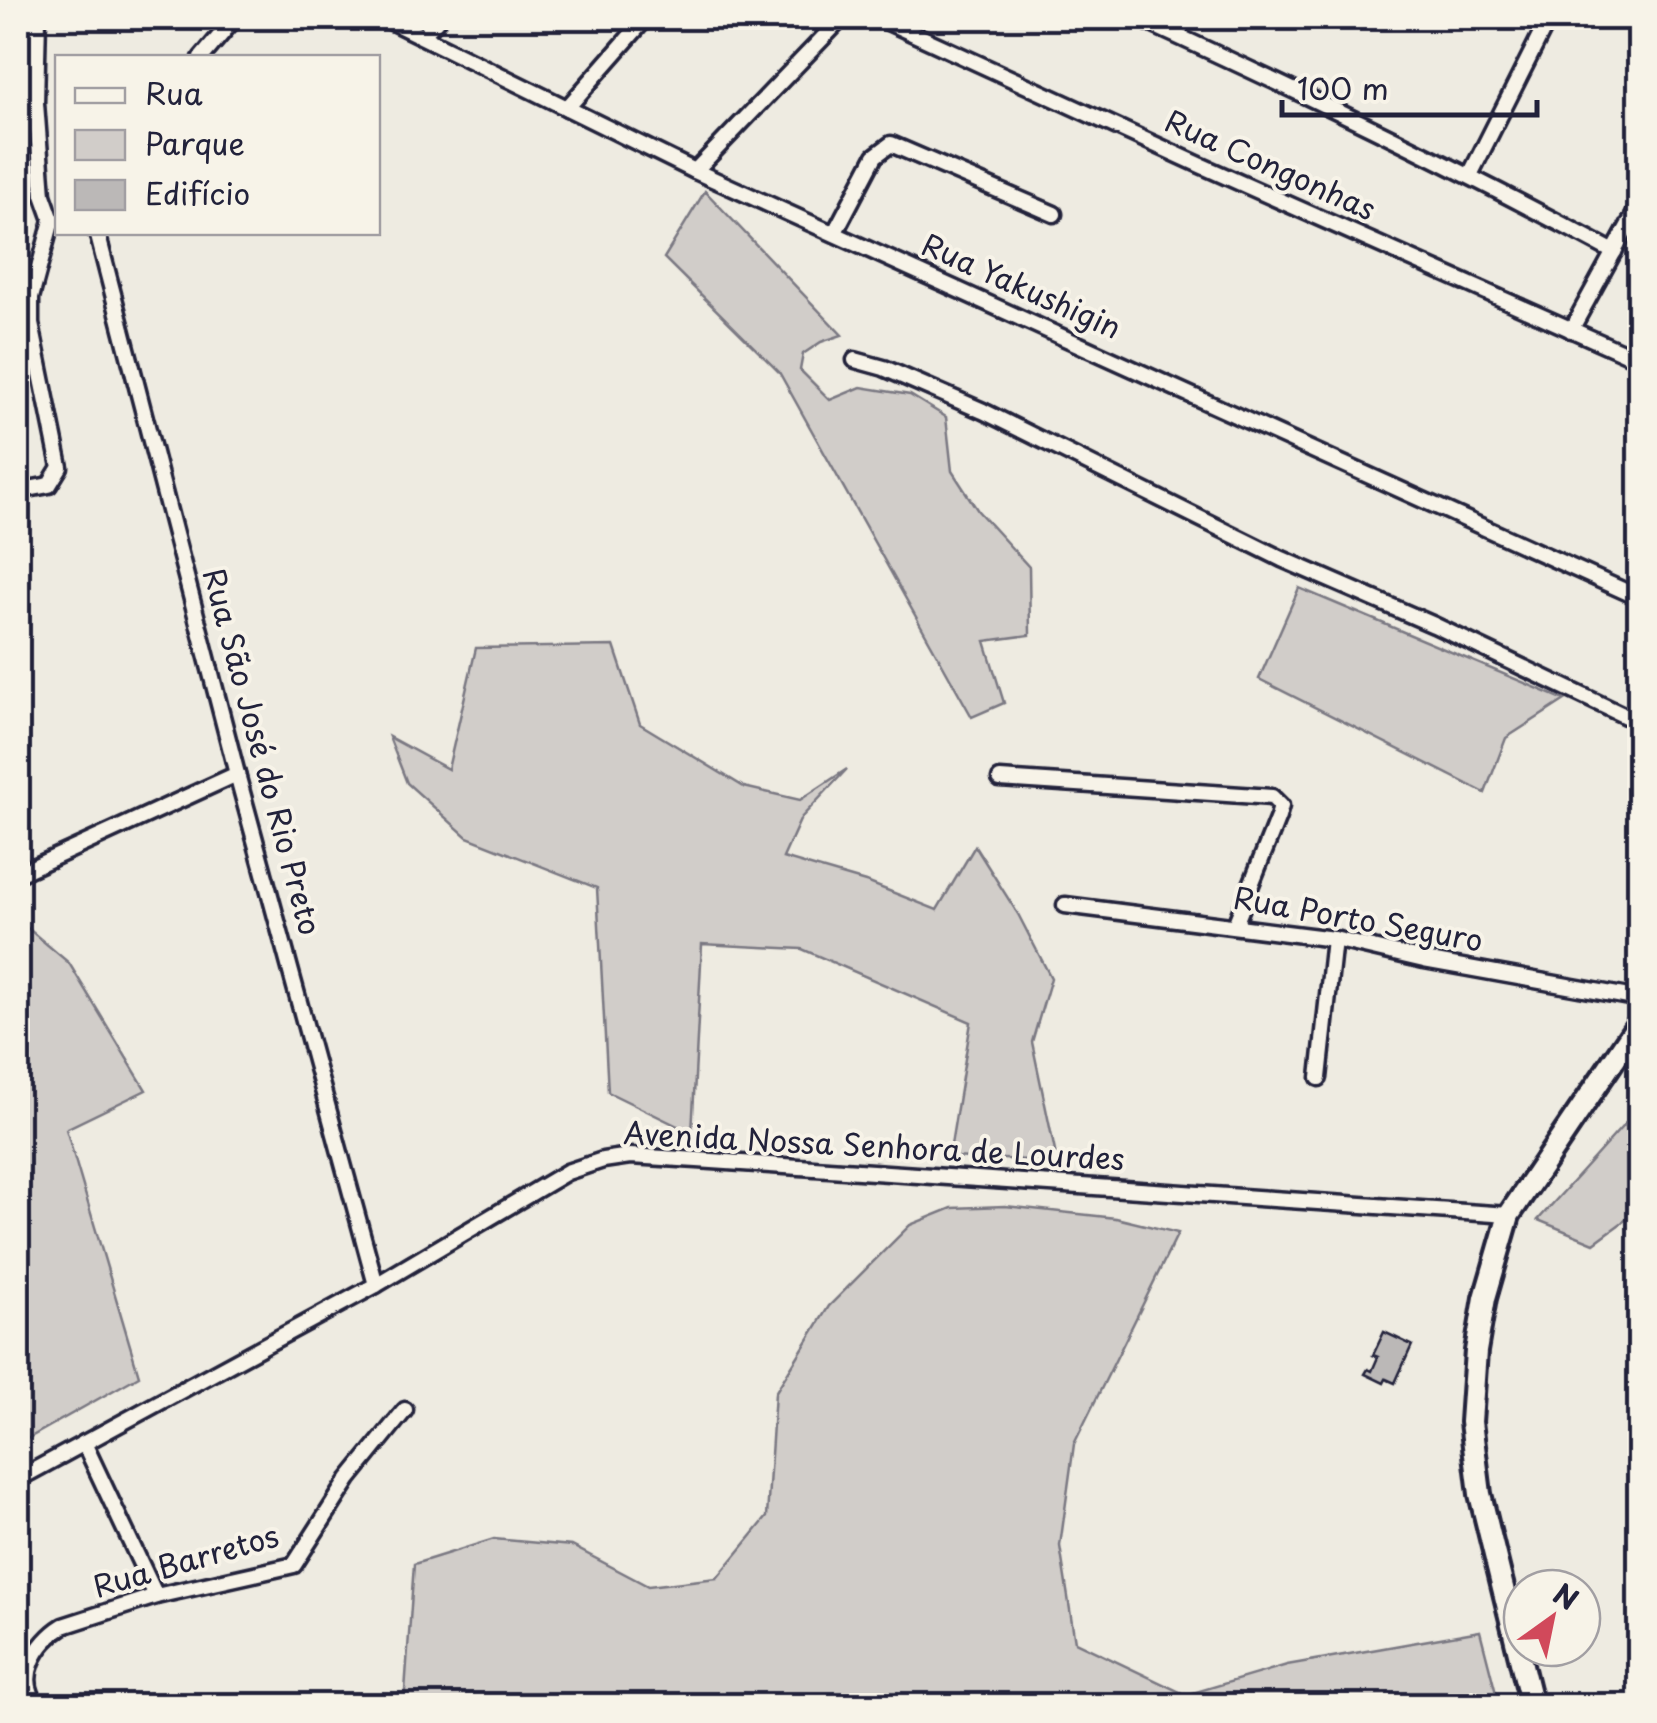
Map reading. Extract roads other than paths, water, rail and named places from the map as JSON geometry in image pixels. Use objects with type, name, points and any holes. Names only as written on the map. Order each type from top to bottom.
[{"type":"street","points":[[18,491],[49,485],[59,474],[60,455],[31,324],[31,298],[54,221],[43,194],[36,104],[38,18]]},
{"type":"street","points":[[204,55],[235,18]]},
{"type":"street","name":"Rua Yakushigin","points":[[384,18],[695,172],[1640,598]]},
{"type":"street","points":[[422,36],[439,18]]},
{"type":"street","points":[[567,108],[646,18]]},
{"type":"street","points":[[695,172],[842,18]]},
{"type":"street","name":"Rua Congonhas","points":[[879,18],[1640,360]]},
{"type":"street","points":[[1138,18],[1294,88],[1614,252]]},
{"type":"street","points":[[1470,175],[1550,18]]},
{"type":"street","points":[[835,232],[875,156],[891,144],[1054,214]]},
{"type":"street","points":[[1571,330],[1640,204]]},
{"type":"street","name":"Rua São José do Rio Preto","points":[[97,235],[237,774],[376,1284]]},
{"type":"street","points":[[855,360],[884,368],[983,411],[1282,559],[1434,625],[1640,723]]},
{"type":"street","points":[[18,874],[237,774]]},
{"type":"street","points":[[1000,779],[1265,796],[1278,801],[1278,818],[1234,925]]},
{"type":"street","name":"Rua Porto Seguro","points":[[1065,906],[1334,939],[1424,960],[1640,999]]},
{"type":"street","points":[[1319,1078],[1334,939]]},
{"type":"street","points":[[1532,1706],[1480,1494],[1471,1422],[1476,1351],[1485,1298],[1509,1216],[1640,1021]]},
{"type":"street","name":"Avenida Nossa Senhora de Lourdes","points":[[18,1479],[376,1284],[567,1172],[603,1160],[630,1156],[1509,1216]]},
{"type":"street","name":"Rua Barretos","points":[[39,1706],[32,1697],[30,1669],[34,1655],[49,1634],[62,1626],[156,1596],[294,1565],[349,1479],[405,1410]]},
{"type":"street","points":[[84,1442],[156,1596]]}]
